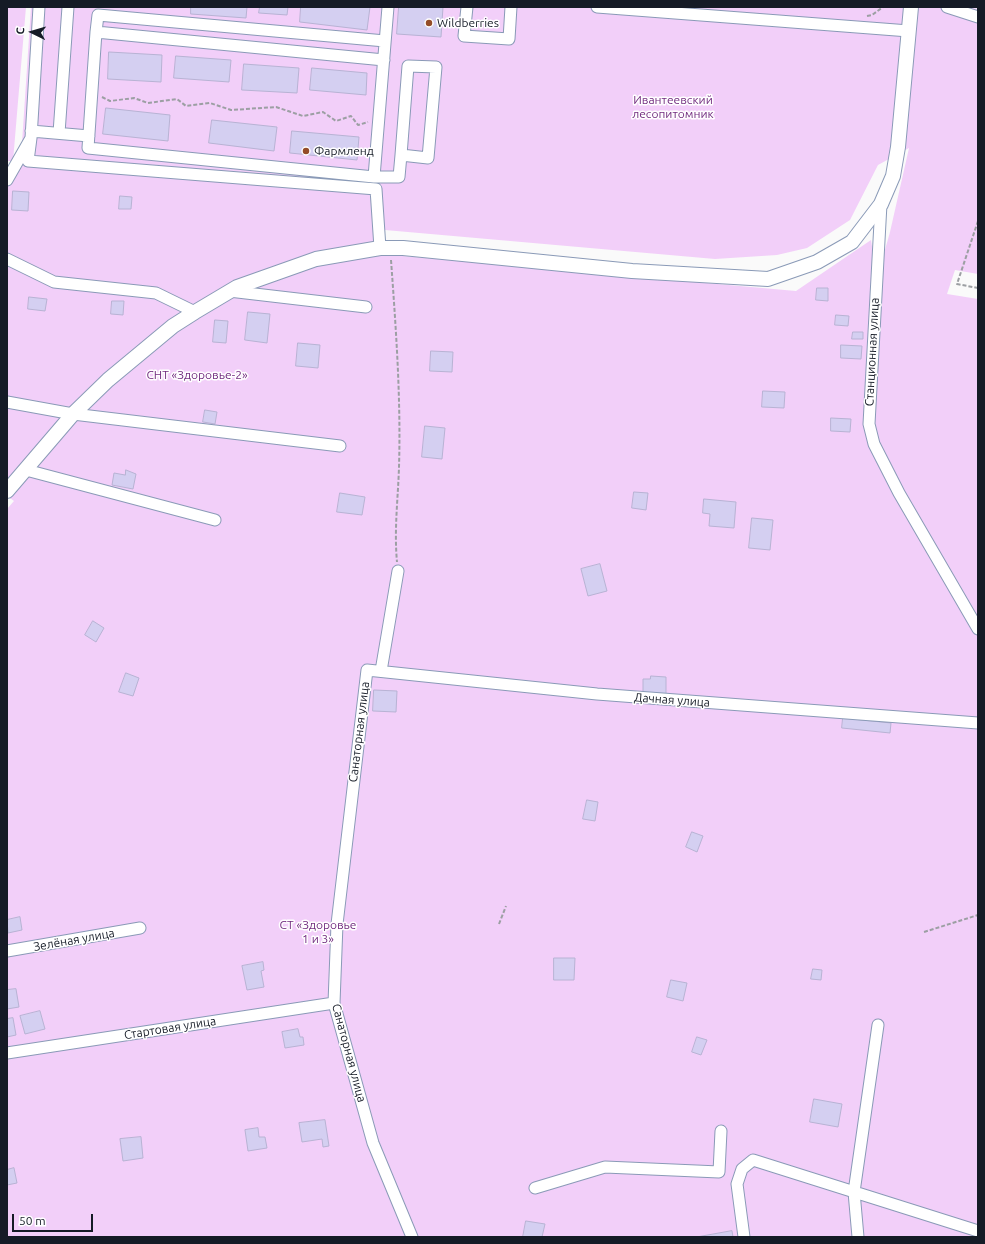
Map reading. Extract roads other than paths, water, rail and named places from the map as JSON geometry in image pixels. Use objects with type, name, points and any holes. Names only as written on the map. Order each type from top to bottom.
[{"type":"main road","points":[[7,491],[74,414],[108,380],[173,326],[229,291],[316,260],[380,248],[403,248],[632,271],[768,279],[817,262],[852,242],[881,204],[893,176],[898,147],[911,7]]},
{"type":"street","points":[[39,7],[28,161],[376,189],[380,248]]},
{"type":"street","points":[[59,133],[68,7]]},
{"type":"street","points":[[374,177],[388,7]]},
{"type":"street","points":[[467,7],[464,36],[509,39],[511,7]]},
{"type":"street","points":[[597,7],[909,31]]},
{"type":"street","points":[[947,7],[978,17]]},
{"type":"street","points":[[385,41],[98,11],[88,148],[374,177],[399,177],[408,66],[436,67],[428,158],[401,155]]},
{"type":"street","points":[[96,32],[384,60]]},
{"type":"street","points":[[31,135],[59,133],[89,136]]},
{"type":"street","points":[[7,180],[31,135]]},
{"type":"street","name":"Станционная улица","points":[[881,204],[868,424],[874,444],[899,493],[978,629]]},
{"type":"street","points":[[7,259],[54,282],[156,293],[195,312]]},
{"type":"street","points":[[229,291],[366,307]]},
{"type":"street","points":[[7,402],[74,414],[340,446]]},
{"type":"street","points":[[26,470],[215,520]]},
{"type":"street","points":[[381,671],[398,571]]},
{"type":"street","name":"Дачная улица","points":[[367,670],[605,695],[978,723]]},
{"type":"street","name":"Санаторная улица","points":[[367,670],[337,924],[334,1003],[373,1143],[412,1237]]},
{"type":"street","name":"Зелёная улица","points":[[7,951],[140,928]]},
{"type":"street","name":"Стартовая улица","points":[[7,1053],[334,1003]]},
{"type":"street","points":[[858,1237],[854,1192],[878,1025]]},
{"type":"street","points":[[535,1188],[605,1166],[719,1172],[721,1131]]},
{"type":"street","points":[[744,1237],[737,1184],[742,1169],[753,1160],[978,1231]]},
{"type":"place","name":"Wildberries","points":[[429,23]]},
{"type":"place","name":"Фармленд","points":[[306,151]]},
{"type":"park label","name":"Ивантеевский лесопитомник","points":[[673,107]]},
{"type":"park label","name":"СНТ «Здоровье-2»","points":[[197,375]]},
{"type":"park label","name":"СТ «Здоровье 1 и 3»","points":[[318,932]]}]
